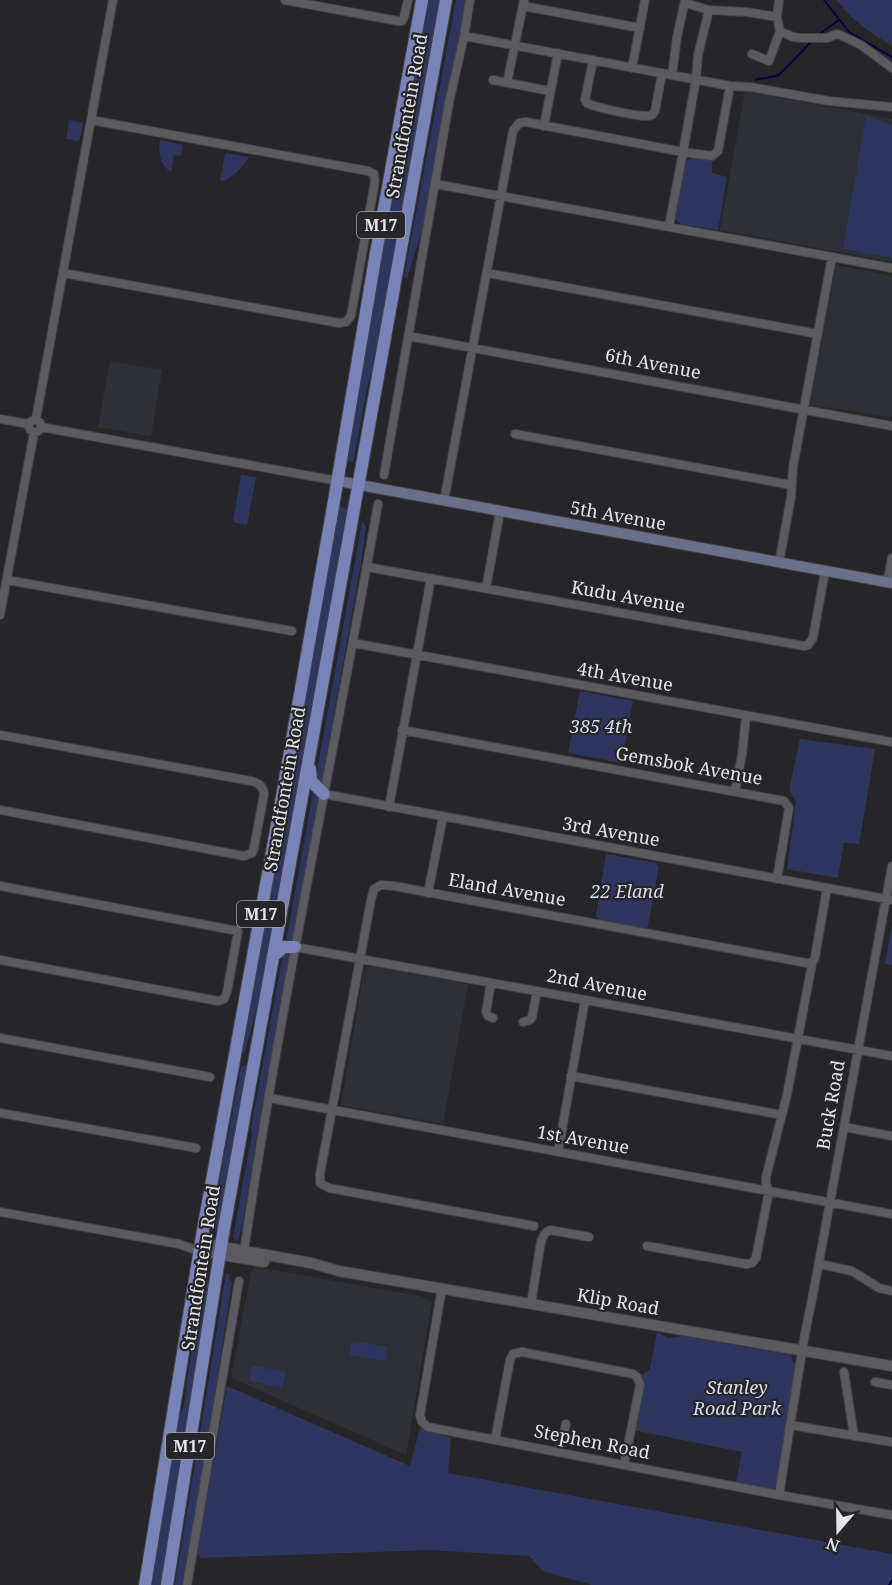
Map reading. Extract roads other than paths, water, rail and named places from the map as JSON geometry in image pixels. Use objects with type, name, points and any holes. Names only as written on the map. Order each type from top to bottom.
[{"type":"main road","name":"Strandfontein Road","points":[[145,1585],[200,1247],[235,1061],[422,0]]},
{"type":"main road","name":"Strandfontein Road","points":[[167,1585],[221,1251],[446,0]]},
{"type":"main road","name":"5th Avenue","points":[[338,481],[890,583]]},
{"type":"main road","points":[[309,755],[311,781],[324,794]]},
{"type":"main road","points":[[235,1061],[243,1061],[247,1057],[258,1009],[272,962],[278,950],[284,947],[296,947]]},
{"type":"street","points":[[0,615],[113,0]]},
{"type":"street","points":[[285,0],[398,21],[402,21],[404,17],[408,0]]},
{"type":"street","points":[[384,475],[449,103],[470,0]]},
{"type":"street","points":[[632,68],[645,0]]},
{"type":"street","points":[[752,54],[769,61],[780,31],[777,17],[779,0]]},
{"type":"street","points":[[672,75],[685,2],[709,10],[747,12],[777,17]]},
{"type":"street","points":[[507,83],[523,3],[640,28]]},
{"type":"street","points":[[669,226],[696,79],[698,55],[709,10]]},
{"type":"street","points":[[780,31],[802,38],[827,38],[837,34],[861,45],[892,68]]},
{"type":"street","points":[[464,36],[730,86],[750,87],[829,101],[892,107]]},
{"type":"street","points":[[544,126],[558,53]]},
{"type":"street","points":[[593,60],[585,100],[587,103],[620,111],[652,115],[656,111],[662,73]]},
{"type":"street","points":[[493,80],[550,91]]},
{"type":"street","points":[[444,501],[513,131],[519,123],[526,122],[711,156],[717,151],[730,86]]},
{"type":"street","points":[[63,273],[339,323],[346,322],[351,316],[374,174],[368,171],[91,120]]},
{"type":"street","points":[[435,184],[892,268]]},
{"type":"street","points":[[779,563],[791,497],[793,466],[832,257]]},
{"type":"street","points":[[487,273],[818,334]]},
{"type":"street","name":"6th Avenue","points":[[408,336],[892,426]]},
{"type":"street","points":[[0,419],[338,481]]},
{"type":"street","points":[[515,434],[791,485]]},
{"type":"street","points":[[244,1251],[296,947],[378,504]]},
{"type":"street","points":[[486,588],[500,512]]},
{"type":"street","points":[[890,583],[892,558]]},
{"type":"street","name":"Kudu Avenue","points":[[367,567],[804,646],[808,645],[813,638],[825,571]]},
{"type":"street","points":[[388,807],[431,578]]},
{"type":"street","points":[[7,580],[292,631]]},
{"type":"street","name":"4th Avenue","points":[[353,643],[892,742]]},
{"type":"street","points":[[735,791],[742,756],[746,716]]},
{"type":"street","name":"Gemsbok Avenue","points":[[402,730],[784,801],[788,805],[788,811],[777,879]]},
{"type":"street","points":[[0,735],[251,781],[262,787],[263,800],[254,848],[248,855],[0,810]]},
{"type":"street","name":"3rd Avenue","points":[[324,794],[889,899]]},
{"type":"street","points":[[428,892],[443,817]]},
{"type":"street","name":"Buck Road","points":[[779,1495],[802,1350],[889,899],[892,866]]},
{"type":"street","name":"Eland Avenue","points":[[359,959],[374,889],[386,885],[812,964]]},
{"type":"street","points":[[0,886],[238,931],[227,992],[224,999],[215,1002],[0,960]]},
{"type":"street","points":[[647,1246],[742,1264],[749,1264],[757,1256],[769,1191],[766,1178],[782,1115],[827,888]]},
{"type":"street","name":"2nd Avenue","points":[[296,947],[892,1056]]},
{"type":"street","points":[[359,959],[319,1178],[320,1183],[329,1188],[534,1226]]},
{"type":"street","points":[[491,983],[486,1012],[493,1018]]},
{"type":"street","points":[[524,1023],[532,1017],[537,991]]},
{"type":"street","points":[[558,1152],[585,1000]]},
{"type":"street","points":[[0,1038],[210,1077]]},
{"type":"street","points":[[572,1076],[782,1115]]},
{"type":"street","name":"1st Avenue","points":[[269,1098],[892,1214]]},
{"type":"street","points":[[0,1113],[196,1148]]},
{"type":"street","points":[[844,1127],[892,1136]]},
{"type":"street","points":[[0,1212],[200,1247]]},
{"type":"street","points":[[531,1304],[542,1240],[546,1232],[550,1230],[589,1237]]},
{"type":"street","name":"Klip Road","points":[[200,1247],[310,1269],[339,1271],[442,1288],[892,1366]]},
{"type":"street","name":"Klip Road","points":[[221,1251],[244,1251],[270,1260]]},
{"type":"street","points":[[819,1264],[852,1271],[879,1288],[892,1291]]},
{"type":"street","points":[[187,1585],[239,1281]]},
{"type":"street","name":"Stephen Road","points":[[442,1288],[423,1390],[420,1419],[425,1425],[892,1515]]},
{"type":"street","points":[[495,1440],[510,1360],[513,1354],[522,1352],[633,1374],[638,1377],[640,1385],[624,1465]]},
{"type":"street","points":[[844,1372],[854,1436]]},
{"type":"street","points":[[875,1382],[892,1385]]},
{"type":"street","points":[[559,1452],[566,1424]]},
{"type":"street","points":[[790,1425],[892,1442]]},
{"type":"waterway","points":[[824,0],[849,32],[892,57]]},
{"type":"waterway","points":[[818,35],[839,20]]},
{"type":"waterway","points":[[756,80],[779,75],[812,41]]},
{"type":"waterway","points":[[889,1585],[892,1580]]},
{"type":"park label","name":"385 4th","points":[[601,727]]},
{"type":"park label","name":"22 Eland","points":[[627,892]]},
{"type":"park label","name":"Stanley Road Park","points":[[737,1398]]}]
